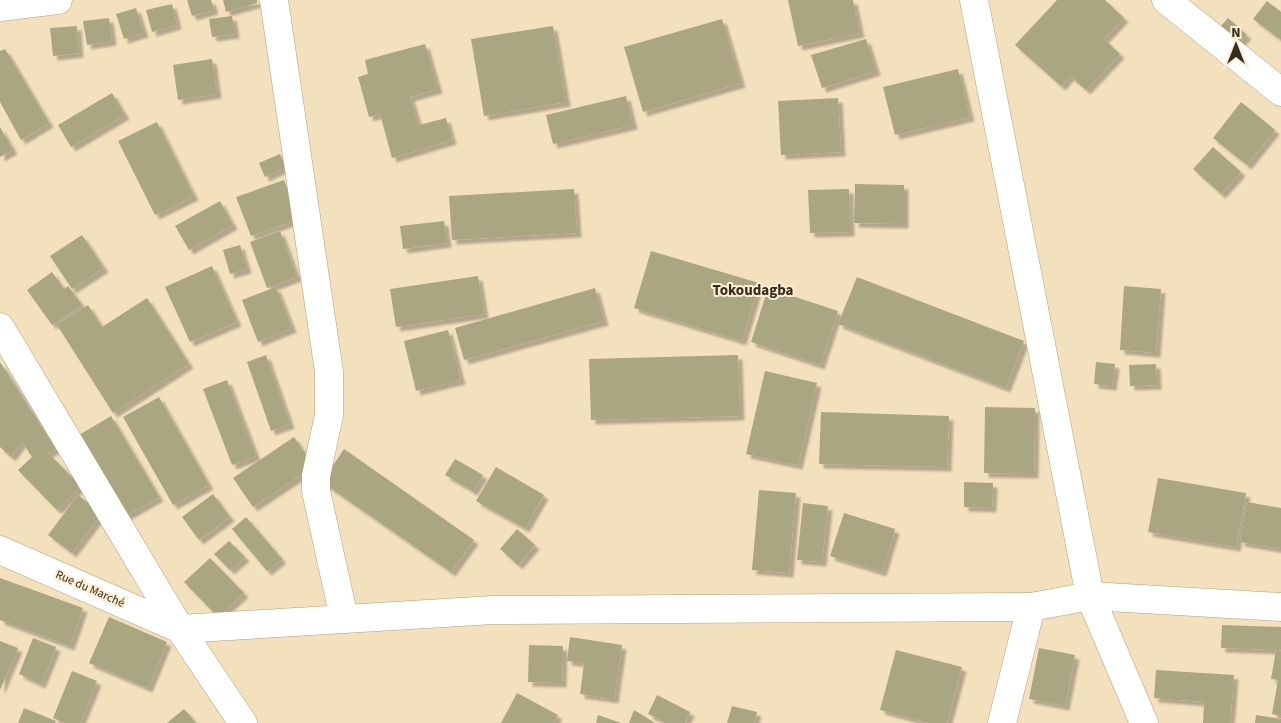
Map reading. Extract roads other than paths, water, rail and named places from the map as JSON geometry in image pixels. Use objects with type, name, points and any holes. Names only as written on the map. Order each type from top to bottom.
[{"type":"street","points":[[0,7],[58,0]]},
{"type":"street","points":[[274,0],[329,372],[328,415],[316,476],[316,491],[344,618]]},
{"type":"street","points":[[974,0],[1090,596],[1144,723]]},
{"type":"street","points":[[1166,0],[1281,92]]},
{"type":"street","points":[[0,327],[180,629],[243,723]]},
{"type":"street","name":"Rue du Marché","points":[[0,550],[180,629]]},
{"type":"street","points":[[180,629],[493,610],[1031,606],[1090,596],[1281,607]]},
{"type":"street","points":[[1002,723],[1031,606]]},
{"type":"district","name":"Tokoudagba","points":[[753,290]]}]
